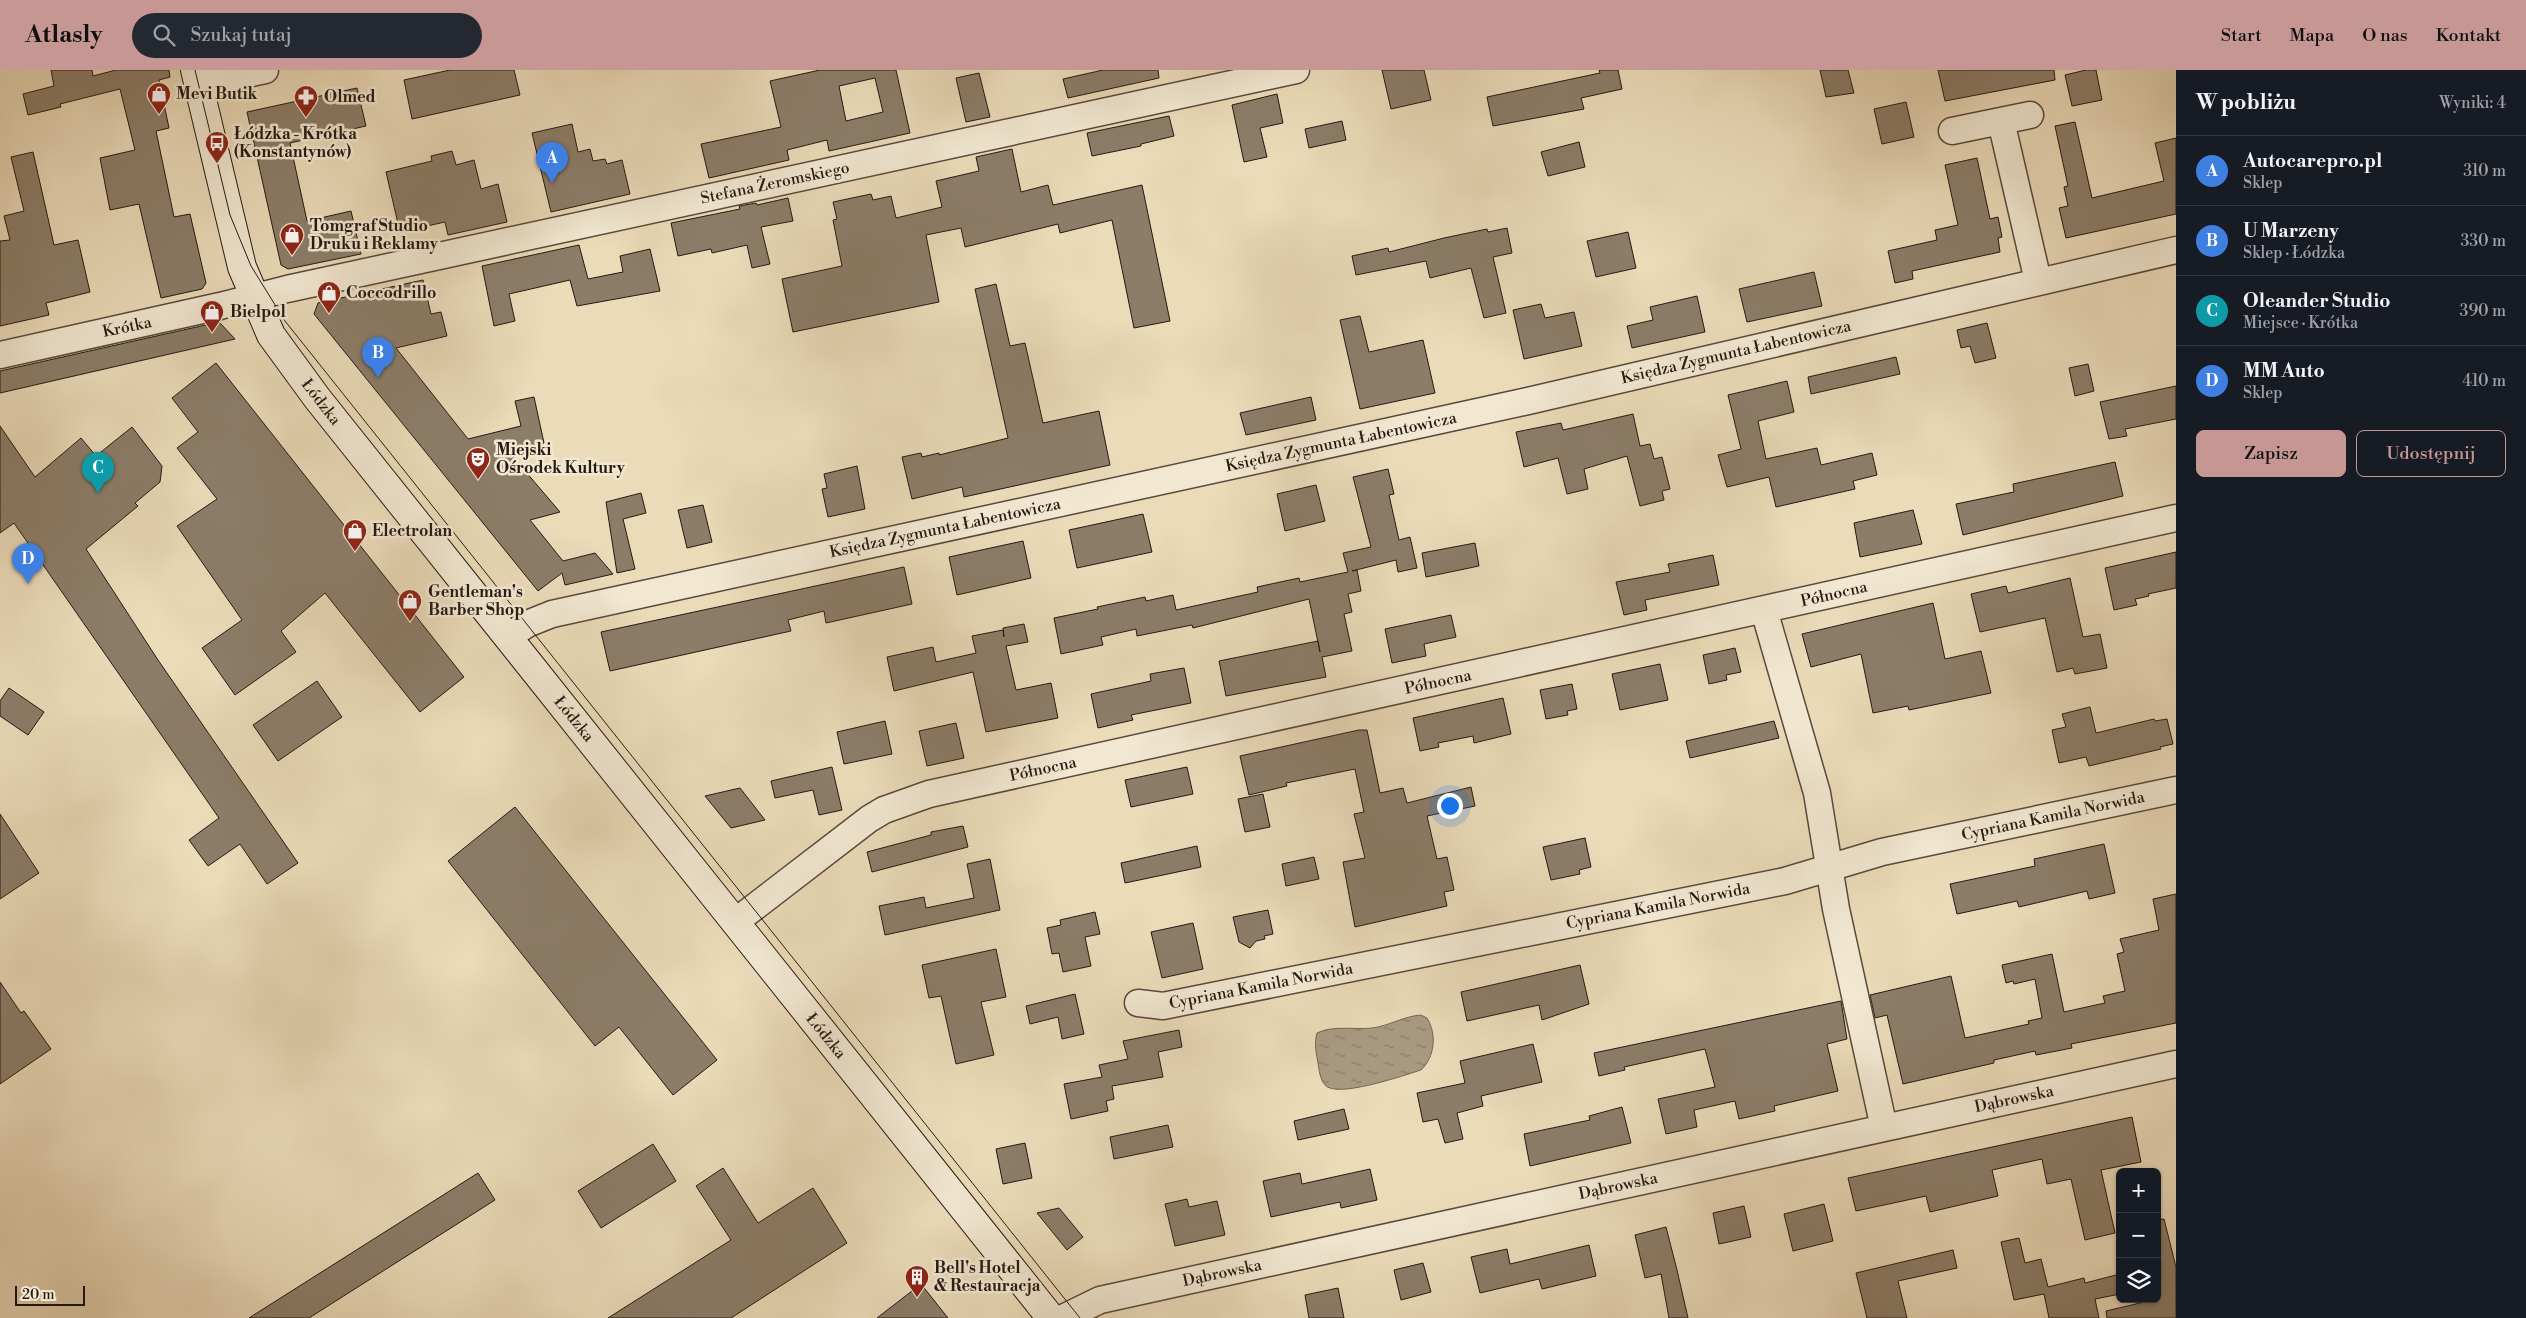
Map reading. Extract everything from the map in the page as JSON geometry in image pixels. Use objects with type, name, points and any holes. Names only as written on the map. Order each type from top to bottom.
[{"type":"main road","name":"Łódzka","points":[[197,78],[242,267],[271,335],[317,398],[1051,1318]]},
{"type":"street","points":[[197,78],[265,70]]},
{"type":"street","name":"Stefana Żeromskiego","points":[[254,298],[297,287],[1296,70]]},
{"type":"street","points":[[1952,131],[2030,115]]},
{"type":"street","points":[[2001,121],[2038,281]]},
{"type":"street","name":"Księdza Zygmunta Łabentowicza","points":[[508,637],[527,624],[552,614],[1528,401],[2176,250]]},
{"type":"street","name":"Krótka","points":[[0,355],[254,298]]},
{"type":"street","name":"Północna","points":[[735,922],[869,819],[906,801],[939,792],[2176,518]]},
{"type":"street","points":[[1764,610],[1817,793],[1836,909],[1884,1128]]},
{"type":"street","name":"Cypriana Kamila Norwida","points":[[1138,1003],[1162,1006],[1785,881],[1892,850],[2176,790]]},
{"type":"street","name":"Dąbrowska","points":[[1063,1318],[1100,1300],[2176,1064]]},
{"type":"water","points":[[1421,1015],[1427,1018],[1430,1024],[1433,1045],[1429,1059],[1421,1070],[1356,1088],[1332,1089],[1323,1083],[1316,1051],[1317,1033],[1337,1028],[1372,1028]]},
{"type":"building","points":[[51,70],[92,70],[93,76],[116,70],[169,70],[170,77],[159,80],[169,128],[156,131],[174,217],[190,214],[206,283],[202,289],[161,298],[139,204],[110,210],[100,158],[135,150],[120,89],[60,104],[61,107],[28,115],[23,94],[54,86]]},
{"type":"building","points":[[450,70],[514,70],[520,95],[412,119],[404,80]]},
{"type":"building","points":[[820,70],[896,70],[910,133],[829,151],[827,140],[787,150],[789,160],[709,178],[701,144],[781,127],[770,81]],"holes":[[[875,78],[883,112],[846,121],[839,86]]]},
{"type":"building","points":[[1103,70],[1158,70],[1159,78],[1068,98],[1063,79]]},
{"type":"building","points":[[1382,70],[1424,70],[1431,100],[1391,109]]},
{"type":"building","points":[[1599,70],[1618,70],[1622,89],[1581,98],[1584,109],[1493,126],[1487,97],[1600,73]]},
{"type":"building","points":[[1820,70],[1848,70],[1854,93],[1826,97]]},
{"type":"building","points":[[1938,70],[2054,70],[2055,80],[1945,101]]},
{"type":"building","points":[[2086,70],[2096,70],[2102,100],[2072,106],[2065,75]]},
{"type":"building","points":[[979,73],[990,117],[966,122],[956,78]]},
{"type":"building","points":[[357,88],[366,126],[290,143],[307,221],[351,211],[361,254],[288,269],[281,265],[247,112]]},
{"type":"building","points":[[1277,94],[1283,123],[1260,128],[1267,157],[1244,162],[1232,105]]},
{"type":"building","points":[[1906,102],[1914,137],[1882,144],[1874,109]]},
{"type":"building","points":[[1169,116],[1174,136],[1141,144],[1141,146],[1092,156],[1087,133]]},
{"type":"building","points":[[1342,121],[1346,140],[1309,148],[1305,129]]},
{"type":"building","points":[[2075,122],[2092,198],[2164,181],[2155,143],[2176,138],[2176,214],[2066,238],[2059,208],[2068,206],[2064,187],[2068,186],[2055,126]]},
{"type":"building","points":[[572,124],[578,152],[590,149],[593,161],[605,159],[607,164],[622,160],[630,194],[551,212],[532,133]]},
{"type":"building","points":[[1579,142],[1585,167],[1548,176],[1541,152]]},
{"type":"building","points":[[1012,149],[1021,192],[1048,185],[1053,205],[1142,185],[1170,321],[1134,328],[1112,220],[1060,233],[1058,224],[965,247],[961,228],[926,235],[939,302],[793,332],[782,279],[842,266],[833,220],[837,219],[833,202],[871,194],[873,200],[891,196],[896,218],[942,207],[936,181],[979,171],[976,157]]},
{"type":"building","points":[[452,151],[456,165],[474,160],[481,189],[498,184],[507,222],[448,235],[445,222],[400,232],[386,172],[432,161],[431,156]]},
{"type":"building","points":[[33,152],[54,245],[78,240],[90,292],[46,303],[49,315],[0,326],[0,241],[10,240],[4,216],[24,211],[11,157]]},
{"type":"building","points":[[1977,158],[1990,219],[1998,217],[2002,237],[1998,238],[2000,252],[1912,271],[1913,279],[1895,283],[1888,251],[1937,240],[1935,230],[1958,225],[1945,165]]},
{"type":"building","points":[[788,198],[793,221],[761,227],[770,264],[752,268],[747,245],[712,253],[711,249],[678,256],[671,223],[740,209],[739,206],[756,203],[757,205]]},
{"type":"building","points":[[1507,228],[1512,253],[1493,257],[1506,313],[1484,318],[1471,268],[1430,278],[1426,261],[1356,275],[1352,256],[1388,248],[1389,252],[1487,229],[1488,232]]},
{"type":"building","points":[[1628,232],[1636,268],[1596,277],[1587,241]]},
{"type":"building","points":[[579,245],[588,279],[623,272],[620,256],[650,249],[660,291],[577,306],[570,280],[509,294],[515,321],[494,326],[482,266]]},
{"type":"building","points":[[1814,272],[1822,306],[1747,322],[1739,289]]},
{"type":"building","points":[[423,280],[431,314],[441,312],[447,336],[396,348],[468,439],[521,426],[515,401],[534,397],[544,443],[508,451],[560,512],[530,520],[563,561],[595,553],[613,574],[565,585],[562,573],[538,591],[314,314],[318,303]]},
{"type":"building","points":[[996,284],[1010,346],[1025,343],[1043,423],[1099,411],[1110,465],[964,497],[962,487],[912,499],[902,457],[921,453],[922,457],[939,453],[939,455],[1008,438],[975,289]]},
{"type":"building","points":[[1697,296],[1705,332],[1632,348],[1627,326],[1653,320],[1650,307]]},
{"type":"building","points":[[1541,304],[1545,318],[1574,312],[1582,346],[1524,359],[1513,310]]},
{"type":"building","points":[[1360,316],[1369,352],[1423,340],[1435,393],[1360,409],[1340,320]]},
{"type":"building","points":[[219,322],[235,339],[0,393],[0,371]]},
{"type":"building","points":[[1987,323],[1996,358],[1975,363],[1970,346],[1961,348],[1957,330]]},
{"type":"building","points":[[1896,357],[1900,374],[1811,394],[1808,377]]},
{"type":"building","points":[[216,363],[464,677],[420,712],[325,593],[281,631],[296,652],[235,695],[202,648],[242,620],[177,526],[217,499],[177,448],[198,432],[172,398]]},
{"type":"building","points":[[2088,364],[2094,391],[2075,396],[2069,368]]},
{"type":"building","points":[[1787,381],[1794,412],[1758,421],[1766,459],[1817,448],[1821,465],[1872,453],[1877,475],[1853,481],[1855,489],[1776,507],[1769,477],[1727,487],[1718,455],[1741,449],[1728,395]]},
{"type":"building","points":[[2176,386],[2176,419],[2125,429],[2127,436],[2109,439],[2100,402]]},
{"type":"building","points":[[1311,397],[1316,420],[1246,435],[1240,413]]},
{"type":"building","points":[[1633,414],[1640,446],[1650,444],[1654,459],[1662,457],[1670,489],[1662,491],[1664,500],[1640,506],[1627,456],[1584,469],[1588,489],[1567,494],[1558,458],[1524,467],[1516,432],[1561,423],[1563,430]]},
{"type":"building","points":[[0,426],[35,477],[81,438],[96,456],[132,427],[162,466],[160,482],[135,503],[138,506],[86,549],[158,660],[298,863],[267,884],[240,844],[208,866],[189,840],[219,818],[14,523],[0,533]]},
{"type":"building","points":[[2115,462],[2123,496],[1963,535],[1956,504],[2014,492],[2013,484]]},
{"type":"building","points":[[857,466],[865,509],[828,517],[822,489],[827,488],[824,474]]},
{"type":"building","points":[[1388,469],[1394,494],[1389,495],[1399,540],[1410,537],[1417,568],[1398,572],[1396,560],[1352,571],[1357,570],[1361,591],[1348,594],[1352,612],[1344,614],[1352,651],[1322,657],[1326,677],[1226,696],[1219,661],[1318,641],[1309,599],[1193,628],[1192,625],[1137,636],[1136,629],[1101,637],[1103,645],[1061,654],[1054,618],[1145,597],[1146,601],[1173,595],[1176,610],[1258,592],[1257,587],[1299,578],[1300,582],[1348,572],[1343,553],[1371,547],[1353,477]]},
{"type":"building","points":[[1316,485],[1325,521],[1285,531],[1277,494]]},
{"type":"building","points":[[641,493],[646,513],[623,519],[635,569],[617,573],[606,502]]},
{"type":"building","points":[[703,505],[712,542],[687,548],[678,510]]},
{"type":"building","points":[[1913,510],[1922,544],[1860,557],[1854,523]]},
{"type":"building","points":[[1143,514],[1152,552],[1077,568],[1069,530]]},
{"type":"building","points":[[1023,541],[1031,578],[957,595],[949,557]]},
{"type":"building","points":[[1475,543],[1479,566],[1426,577],[1422,553]]},
{"type":"building","points":[[2176,552],[2176,588],[2148,594],[2149,596],[2135,599],[2137,605],[2114,610],[2105,568]]},
{"type":"building","points":[[1713,555],[1719,585],[1645,600],[1647,610],[1624,615],[1616,582],[1670,572],[1668,564]]},
{"type":"building","points":[[904,567],[912,604],[826,623],[824,611],[788,620],[791,631],[610,671],[601,632]]},
{"type":"building","points":[[2070,578],[2083,637],[2100,634],[2107,668],[2075,674],[2073,668],[2057,672],[2045,618],[1980,632],[1971,594],[2006,586],[2008,593]]},
{"type":"building","points":[[1933,603],[1945,659],[1981,651],[1991,693],[1909,710],[1908,706],[1873,713],[1861,654],[1811,667],[1802,634]]},
{"type":"building","points":[[1451,615],[1456,637],[1424,644],[1426,656],[1392,663],[1385,629]]},
{"type":"building","points":[[1024,624],[1028,642],[1006,646],[1016,690],[1051,683],[1058,718],[986,732],[973,672],[894,691],[887,657],[933,647],[936,662],[976,653],[972,636],[1003,630],[1004,637],[1003,628]]},
{"type":"building","points":[[1735,648],[1741,672],[1726,675],[1727,680],[1709,684],[1703,655]]},
{"type":"building","points":[[1660,664],[1668,700],[1620,710],[1612,674]]},
{"type":"building","points":[[1184,668],[1191,703],[1131,715],[1133,720],[1098,728],[1091,694],[1151,681],[1150,674]]},
{"type":"building","points":[[317,681],[342,717],[278,761],[253,725]]},
{"type":"building","points":[[1572,684],[1577,709],[1567,711],[1568,715],[1546,719],[1540,690]]},
{"type":"building","points":[[9,688],[44,712],[28,735],[0,716],[0,701]]},
{"type":"building","points":[[1503,698],[1511,734],[1474,743],[1473,736],[1438,743],[1439,747],[1420,751],[1413,718]]},
{"type":"building","points":[[2090,707],[2096,733],[2154,719],[2155,721],[2167,719],[2173,744],[2160,747],[2161,749],[2089,766],[2086,757],[2059,763],[2052,730],[2066,727],[2062,714]]},
{"type":"building","points":[[885,721],[892,754],[844,764],[837,732]]},
{"type":"building","points":[[1774,721],[1779,738],[1690,758],[1686,741]]},
{"type":"building","points":[[956,723],[964,758],[927,766],[919,731]]},
{"type":"building","points":[[1359,730],[1367,730],[1380,793],[1403,788],[1407,803],[1471,787],[1475,806],[1427,816],[1437,859],[1447,857],[1454,890],[1444,892],[1447,906],[1355,927],[1343,862],[1365,858],[1354,814],[1364,812],[1355,769],[1286,783],[1287,786],[1249,795],[1240,756]]},
{"type":"building","points":[[832,767],[842,810],[819,815],[813,790],[775,798],[771,781]]},
{"type":"building","points":[[1187,767],[1193,794],[1131,807],[1125,780]]},
{"type":"building","points":[[740,788],[765,820],[731,828],[705,796]]},
{"type":"building","points":[[1263,794],[1270,827],[1245,832],[1238,799]]},
{"type":"building","points":[[515,807],[717,1060],[673,1095],[619,1027],[595,1046],[448,861]]},
{"type":"building","points":[[0,814],[39,873],[0,899]]},
{"type":"building","points":[[963,826],[968,847],[872,872],[867,852],[931,835],[931,832]]},
{"type":"building","points":[[1585,838],[1591,867],[1579,870],[1580,874],[1551,880],[1543,847]]},
{"type":"building","points":[[2104,844],[2115,893],[2089,899],[2087,891],[2019,907],[2017,901],[1957,914],[1950,884],[2035,866],[2034,859]]},
{"type":"building","points":[[1197,846],[1201,867],[1125,883],[1121,863]]},
{"type":"building","points":[[1314,857],[1319,879],[1286,886],[1282,864]]},
{"type":"building","points":[[990,859],[1000,910],[885,935],[879,906],[924,897],[926,908],[974,898],[967,864]]},
{"type":"building","points":[[2176,894],[2176,1023],[2071,1044],[2072,1048],[2036,1055],[2035,1051],[1994,1060],[1994,1063],[1903,1084],[1887,1015],[1875,1018],[1870,995],[1951,976],[1965,1038],[2029,1024],[2028,1021],[2042,1018],[2035,979],[2014,984],[2013,981],[2006,983],[2002,965],[2052,954],[2064,1012],[2105,1003],[2103,996],[2125,991],[2117,954],[2124,952],[2120,939],[2159,930],[2153,899]]},
{"type":"building","points":[[1268,910],[1273,934],[1264,936],[1265,939],[1256,941],[1250,948],[1239,942],[1233,917]]},
{"type":"building","points":[[1095,912],[1100,934],[1085,937],[1091,966],[1063,972],[1059,953],[1052,954],[1047,928],[1061,925],[1060,920]]},
{"type":"building","points":[[1193,923],[1203,969],[1162,978],[1151,932]]},
{"type":"building","points":[[996,949],[1006,997],[981,1002],[994,1055],[956,1064],[941,996],[929,998],[922,965]]},
{"type":"building","points":[[1580,965],[1589,1004],[1542,1020],[1539,1005],[1467,1021],[1461,992]]},
{"type":"building","points":[[0,982],[21,1013],[24,1011],[51,1049],[0,1084]]},
{"type":"building","points":[[1075,994],[1084,1034],[1062,1039],[1058,1017],[1030,1024],[1026,1006]]},
{"type":"building","points":[[1841,1001],[1847,1039],[1827,1044],[1838,1091],[1774,1106],[1775,1111],[1739,1119],[1735,1101],[1694,1110],[1697,1127],[1666,1134],[1658,1099],[1715,1087],[1705,1049],[1624,1067],[1625,1070],[1599,1076],[1594,1053]]},
{"type":"building","points":[[1179,1030],[1182,1047],[1158,1052],[1163,1077],[1112,1086],[1114,1099],[1106,1101],[1108,1111],[1071,1119],[1064,1084],[1102,1077],[1099,1065],[1128,1059],[1123,1041]]},
{"type":"building","points":[[1533,1044],[1542,1082],[1481,1096],[1483,1106],[1457,1113],[1463,1139],[1445,1143],[1438,1119],[1423,1122],[1417,1093],[1465,1083],[1460,1061]]},
{"type":"building","points":[[1622,1107],[1631,1143],[1530,1166],[1524,1134],[1590,1120],[1589,1116]]},
{"type":"building","points":[[1344,1109],[1349,1129],[1298,1140],[1294,1121]]},
{"type":"building","points":[[2132,1117],[2141,1162],[2101,1170],[2115,1233],[2085,1240],[2071,1179],[2047,1184],[2042,1159],[1992,1170],[1998,1196],[1930,1212],[1926,1196],[1856,1211],[1848,1178]]},
{"type":"building","points":[[1168,1125],[1173,1147],[1114,1159],[1110,1137]]},
{"type":"building","points":[[1025,1143],[1032,1178],[1003,1184],[996,1149]]},
{"type":"building","points":[[653,1144],[676,1181],[601,1228],[578,1191]]},
{"type":"building","points":[[723,1168],[758,1223],[813,1188],[847,1243],[731,1318],[608,1318],[731,1240],[696,1186]]},
{"type":"building","points":[[1370,1169],[1377,1200],[1341,1208],[1340,1202],[1271,1217],[1263,1181],[1300,1173],[1302,1184]]},
{"type":"building","points":[[478,1173],[495,1200],[309,1318],[249,1318]]},
{"type":"building","points":[[1187,1199],[1189,1207],[1217,1201],[1225,1235],[1175,1246],[1165,1204]]},
{"type":"building","points":[[1824,1204],[1833,1241],[1793,1251],[1784,1214]]},
{"type":"building","points":[[1744,1206],[1751,1237],[1719,1244],[1713,1213]]},
{"type":"building","points":[[1059,1208],[1083,1237],[1067,1250],[1037,1213]]},
{"type":"building","points":[[2161,1219],[2164,1219],[2176,1267],[2176,1318],[2107,1318],[2106,1311],[2140,1303],[2161,1303]]},
{"type":"building","points":[[1666,1227],[1688,1318],[1669,1318],[1661,1274],[1645,1278],[1635,1235]]},
{"type":"building","points":[[2019,1238],[2025,1263],[2041,1259],[2048,1287],[2084,1278],[2085,1283],[2116,1275],[2116,1295],[2095,1299],[2099,1318],[2049,1318],[2044,1294],[2014,1300],[2001,1242]]},
{"type":"building","points":[[1589,1245],[1596,1276],[1542,1289],[1539,1279],[1480,1293],[1471,1257],[1507,1249],[1510,1264]]},
{"type":"building","points":[[1953,1250],[1957,1268],[1898,1281],[1907,1318],[1867,1318],[1856,1273]]},
{"type":"building","points":[[1423,1263],[1431,1292],[1401,1300],[1394,1270]]},
{"type":"building","name":"Bell's Hotel & Restauracja","points":[[921,1284],[948,1318],[877,1318]]},
{"type":"building","points":[[1338,1288],[1344,1318],[1309,1318],[1305,1295]]},
{"type":"tram line","points":[[195,70],[230,215],[251,266],[285,321],[1080,1318]]},
{"type":"place","name":"Mevi Butik","points":[[159,115]]},
{"type":"place","name":"Olmed","points":[[306,118]]},
{"type":"place","name":"Łódzka - Krótka (Konstantynów)","points":[[217,164]]},
{"type":"place","name":"Autocarepro.pl","points":[[552,183]]},
{"type":"place","name":"Tomgraf Studio Druku i Reklamy","points":[[292,256]]},
{"type":"place","name":"Coccodrillo","points":[[329,314]]},
{"type":"place","name":"Bielpol","points":[[212,333]]},
{"type":"place","name":"U Marzeny","points":[[378,378]]},
{"type":"place","name":"Miejski Ośrodek Kultury","points":[[478,480]]},
{"type":"place","name":"Oleander Studio","points":[[98,493]]},
{"type":"place","name":"Electrolan","points":[[355,552]]},
{"type":"place","name":"MM Auto","points":[[28,584]]},
{"type":"place","name":"Gentleman's Barber Shop","points":[[410,622]]},
{"type":"place","name":"Bell's Hotel & Restauracja","points":[[917,1298]]}]
